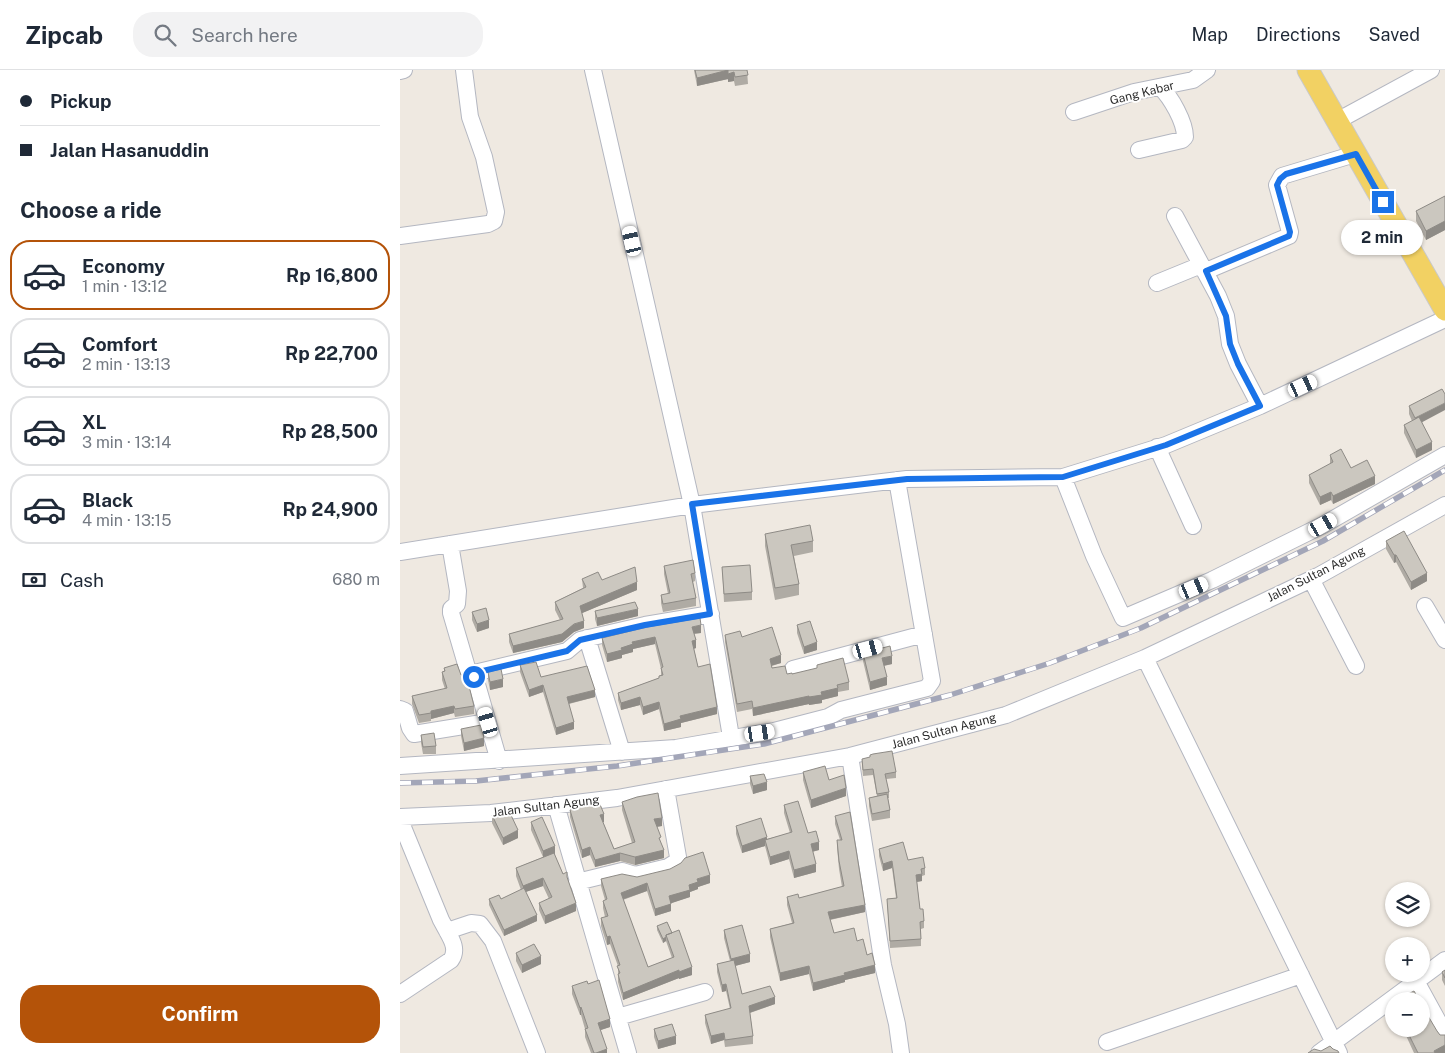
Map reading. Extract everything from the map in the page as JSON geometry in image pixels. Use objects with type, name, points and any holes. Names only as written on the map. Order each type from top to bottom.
[{"type":"main road","points":[[1308,70],[1445,310]]},
{"type":"street","points":[[400,71],[404,70]]},
{"type":"street","points":[[400,236],[488,224],[494,221],[496,212],[484,157],[470,117],[464,70]]},
{"type":"street","points":[[593,70],[692,504],[731,737]]},
{"type":"street","name":"Gang Kabar","points":[[1074,112],[1134,92],[1193,80],[1207,70]]},
{"type":"street","points":[[1337,121],[1431,70]]},
{"type":"street","points":[[1139,150],[1182,140],[1185,137],[1183,126],[1171,99],[1160,87]]},
{"type":"street","points":[[1157,283],[1204,268],[1289,236],[1290,232],[1277,185],[1282,176],[1356,154]]},
{"type":"street","points":[[1175,216],[1204,268],[1226,316],[1230,344],[1238,364],[1260,406]]},
{"type":"street","points":[[400,552],[692,504],[908,479],[1063,477],[1157,447],[1260,406],[1445,319]]},
{"type":"street","points":[[1157,447],[1194,526]]},
{"type":"street","points":[[1063,477],[1094,556],[1123,618],[1212,580],[1323,525],[1445,455]]},
{"type":"street","points":[[400,766],[500,761],[676,748],[774,731],[828,717],[841,710],[927,688],[932,681],[924,634],[908,479]]},
{"type":"street","name":"Jalan Sultan Agung","points":[[400,818],[491,813],[618,798],[850,756],[1006,715],[1145,658],[1311,579],[1445,504]]},
{"type":"street","points":[[450,544],[458,591],[457,604],[451,613],[470,674],[476,681],[500,761]]},
{"type":"street","points":[[1311,579],[1356,666]]},
{"type":"street","points":[[1425,606],[1445,640]]},
{"type":"street","points":[[470,674],[567,651],[576,643],[587,638],[645,625],[710,614]]},
{"type":"street","points":[[793,669],[924,634]]},
{"type":"street","points":[[587,638],[622,752]]},
{"type":"street","points":[[1145,658],[1336,1048]]},
{"type":"street","points":[[400,709],[405,711],[410,728],[414,734],[488,722]]},
{"type":"street","points":[[850,756],[883,965],[897,1024],[901,1053]]},
{"type":"street","points":[[577,882],[622,871],[635,875],[668,867],[676,862],[678,856],[666,789]]},
{"type":"street","points":[[556,805],[628,1053]]},
{"type":"street","points":[[400,818],[440,920],[454,944],[454,955],[451,960],[400,994]]},
{"type":"street","points":[[446,931],[471,923],[480,924],[486,931],[493,942],[537,1053]]},
{"type":"street","points":[[1430,971],[1445,960]]},
{"type":"street","points":[[1107,1042],[1301,976]]},
{"type":"street","points":[[1319,1053],[1336,1048],[1415,982]]},
{"type":"street","points":[[1417,982],[1445,1034]]},
{"type":"street","points":[[618,1017],[705,992]]},
{"type":"building","points":[[695,70],[728,70],[697,78]]},
{"type":"building","points":[[728,70],[747,70],[748,75],[735,77],[734,72],[728,74]]},
{"type":"building","points":[[1445,196],[1445,221],[1426,231],[1416,211]]},
{"type":"building","points":[[1442,389],[1445,394],[1445,403],[1415,418],[1409,406]]},
{"type":"building","points":[[1419,417],[1432,442],[1416,450],[1404,425]]},
{"type":"building","points":[[1341,449],[1351,468],[1367,460],[1375,476],[1333,496],[1331,492],[1320,497],[1309,475],[1333,462],[1330,455]]},
{"type":"building","points":[[810,525],[813,541],[791,545],[799,584],[775,588],[765,534]]},
{"type":"building","points":[[1404,531],[1427,573],[1411,582],[1386,541]]},
{"type":"building","points":[[693,560],[695,573],[691,574],[696,598],[663,604],[661,595],[670,593],[664,566]]},
{"type":"building","points":[[750,565],[752,592],[724,594],[722,567]]},
{"type":"building","points":[[635,567],[637,582],[580,606],[584,621],[574,624],[562,634],[513,646],[509,634],[563,619],[555,602],[586,587],[582,579],[598,572],[602,580]]},
{"type":"building","points":[[635,602],[638,609],[597,618],[595,611]]},
{"type":"building","points":[[486,608],[489,620],[477,624],[472,612]]},
{"type":"building","points":[[700,618],[701,625],[692,627],[696,640],[692,641],[698,667],[710,664],[717,707],[680,716],[681,719],[664,724],[659,702],[643,707],[640,697],[621,703],[618,693],[663,675],[661,668],[663,667],[655,637],[632,642],[633,644],[621,648],[622,650],[607,654],[602,638],[647,627]]},
{"type":"building","points":[[810,621],[817,642],[804,647],[797,625]]},
{"type":"building","points":[[772,627],[781,655],[770,659],[772,668],[785,666],[787,674],[792,674],[817,668],[817,665],[843,658],[849,682],[837,685],[838,688],[821,692],[822,695],[753,708],[752,701],[737,704],[725,635],[740,631],[742,637]]},
{"type":"building","points":[[890,646],[892,656],[882,658],[887,677],[870,682],[863,653]]},
{"type":"building","points":[[536,662],[541,677],[587,666],[595,690],[567,697],[574,722],[556,728],[543,685],[529,690],[520,665]]},
{"type":"building","points":[[457,664],[461,675],[464,674],[467,678],[474,706],[455,709],[454,706],[419,715],[412,696],[447,688],[442,672],[445,671],[444,668]]},
{"type":"building","points":[[501,669],[503,679],[490,682],[488,672]]},
{"type":"building","points":[[481,725],[484,738],[464,743],[461,729]]},
{"type":"building","points":[[434,733],[436,746],[423,747],[421,735]]},
{"type":"building","points":[[892,751],[896,772],[885,774],[889,792],[877,794],[873,769],[863,770],[862,759],[873,754]]},
{"type":"building","points":[[825,766],[829,780],[844,775],[846,788],[811,800],[803,772]]},
{"type":"building","points":[[764,774],[767,782],[753,786],[750,776]]},
{"type":"building","points":[[658,793],[662,818],[654,819],[664,850],[635,857],[620,853],[595,860],[590,847],[582,850],[570,810],[581,804],[599,802],[604,814],[600,815],[614,849],[635,842],[622,802]]},
{"type":"building","points":[[887,794],[890,810],[872,814],[869,798]]},
{"type":"building","points":[[798,801],[808,833],[816,831],[819,842],[811,844],[816,864],[794,870],[789,851],[770,857],[765,840],[792,832],[784,805]]},
{"type":"building","points":[[850,812],[865,905],[828,912],[834,933],[854,928],[857,941],[863,939],[867,955],[872,953],[875,965],[813,983],[809,966],[780,973],[770,929],[794,923],[787,897],[798,894],[799,898],[844,886],[837,840],[842,840],[835,816]]},
{"type":"building","points":[[510,813],[518,830],[503,838],[492,815]]},
{"type":"building","points":[[542,817],[555,846],[543,851],[531,822]]},
{"type":"building","points":[[761,818],[767,837],[742,846],[736,826]]},
{"type":"building","points":[[903,842],[908,860],[923,857],[925,868],[921,869],[922,874],[916,875],[920,909],[923,909],[924,921],[920,922],[921,939],[890,941],[887,899],[897,898],[892,861],[883,864],[879,849]]},
{"type":"building","points":[[703,852],[710,875],[697,879],[698,882],[689,885],[690,890],[669,896],[671,904],[655,909],[647,883],[621,893],[648,967],[674,957],[666,935],[679,930],[692,967],[679,972],[679,970],[623,993],[617,966],[620,965],[610,936],[607,937],[601,918],[608,916],[603,901],[607,899],[601,879],[622,874],[637,877],[670,869],[681,863],[685,858]]},
{"type":"building","points":[[554,853],[563,874],[567,872],[576,903],[545,916],[539,903],[552,897],[543,878],[523,886],[516,868]]},
{"type":"building","points":[[524,888],[537,915],[504,930],[489,899],[499,895],[501,899]]},
{"type":"building","points":[[667,922],[672,933],[666,935],[663,939],[657,926]]},
{"type":"building","points":[[742,925],[750,954],[731,959],[724,930]]},
{"type":"building","points":[[534,944],[541,956],[522,965],[516,953]]},
{"type":"building","points":[[734,960],[742,994],[770,986],[775,997],[749,1006],[753,1036],[725,1040],[724,1033],[711,1036],[705,1015],[731,1008],[726,984],[722,985],[717,964]]},
{"type":"building","points":[[599,980],[610,1019],[598,1023],[607,1049],[594,1053],[585,1029],[588,1028],[572,986],[587,981],[588,984]]},
{"type":"building","points":[[1430,1019],[1440,1035],[1445,1035],[1445,1045],[1434,1051],[1435,1053],[1418,1053],[1410,1037],[1430,1037]]},
{"type":"building","points":[[672,1024],[676,1036],[658,1041],[654,1029]]},
{"type":"building","points":[[1330,1046],[1339,1053],[1308,1053],[1314,1049],[1321,1051]]},
{"type":"railway","points":[[400,783],[476,781],[617,766],[764,744],[950,695],[1050,663],[1141,628],[1323,541],[1445,470]]},
{"type":"route","points":[[474,677],[470,674],[567,651],[580,640],[645,625],[710,614],[692,504],[907,479],[1063,477],[1166,445],[1260,406],[1238,364],[1230,344],[1226,316],[1206,271],[1289,236],[1290,232],[1277,185],[1282,176],[1286,174],[1356,154],[1383,202]]}]
